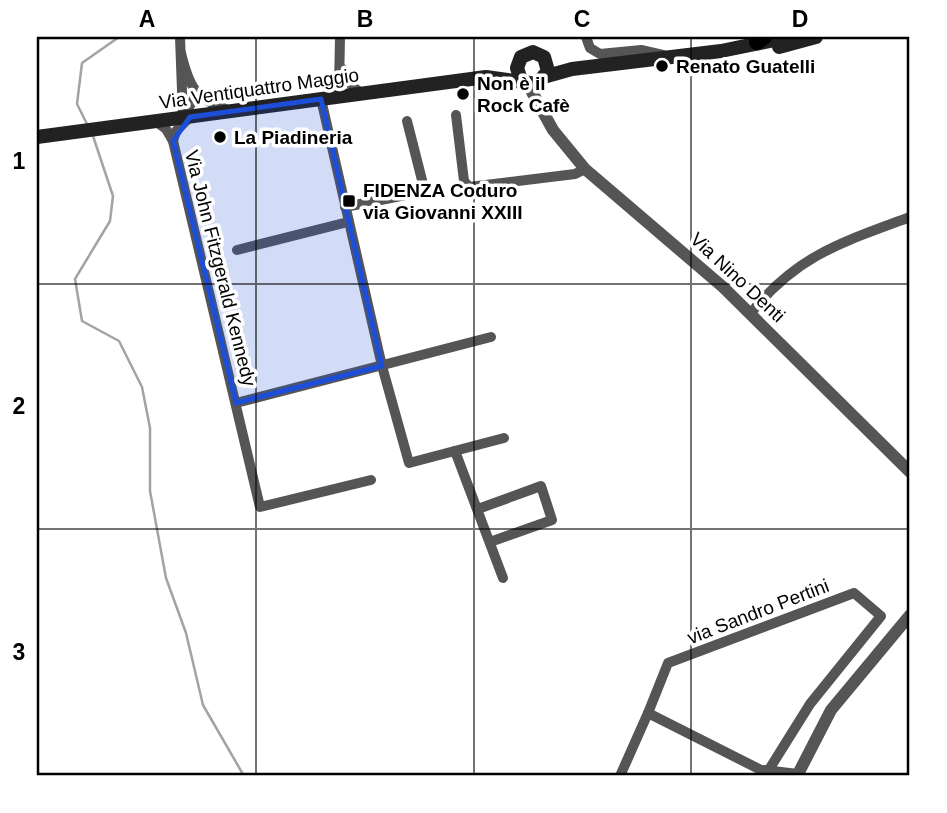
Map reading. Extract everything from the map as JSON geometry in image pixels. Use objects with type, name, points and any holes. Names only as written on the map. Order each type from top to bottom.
[{"type":"main road","points":[[486,77],[537,83],[546,77],[572,69],[674,58],[736,48],[761,39],[789,37]]},
{"type":"main road","points":[[736,48],[757,50],[787,46],[816,37]]},
{"type":"main road","points":[[486,77],[517,64],[528,53],[572,69]]},
{"type":"main road","points":[[544,57],[548,66],[546,77]]},
{"type":"main road","points":[[517,64],[524,81]]},
{"type":"main road","name":"Via Ventiquattro Maggio","points":[[37,137],[486,77]]},
{"type":"street","points":[[180,37],[187,117]]},
{"type":"street","points":[[340,37],[339,88],[327,98],[348,222],[382,366],[409,463],[504,438]]},
{"type":"street","points":[[586,37],[590,48],[600,54],[641,50],[674,58]]},
{"type":"street","points":[[181,53],[194,90],[206,102],[231,111]]},
{"type":"street","points":[[340,62],[346,77],[362,94]]},
{"type":"street","points":[[543,111],[541,89],[546,77]]},
{"type":"street","name":"Via Nino Denti","points":[[524,81],[569,153],[751,313],[910,472]]},
{"type":"street","name":"Via John Fitzgerald Kennedy","points":[[173,141],[176,131],[187,117],[194,99],[194,90]]},
{"type":"street","points":[[456,115],[464,181],[469,187],[575,174],[585,169]]},
{"type":"street","name":"Via John Fitzgerald Kennedy","points":[[155,121],[166,129],[173,141],[260,508],[371,480]]},
{"type":"street","points":[[345,207],[416,193],[424,188],[407,121]]},
{"type":"street","points":[[751,313],[769,290],[807,259],[910,217]]},
{"type":"street","points":[[237,250],[348,222]]},
{"type":"street","name":"Via John Fitzgerald Kennedy","points":[[236,402],[491,337]]},
{"type":"street","points":[[455,451],[503,578]]},
{"type":"street","points":[[478,509],[541,486],[552,520],[490,542]]},
{"type":"street","name":"via Sandro Pertini","points":[[620,776],[668,663],[854,593],[881,615],[810,704],[765,773]]},
{"type":"street","points":[[648,713],[765,773],[798,775],[831,710],[910,615]]},
{"type":"highlighted area","points":[[321,99],[382,366],[236,403],[173,141],[190,117]]},
{"type":"waterway","points":[[87,124],[77,104],[82,63],[119,37]]},
{"type":"waterway","points":[[93,136],[113,196],[110,221],[75,279],[82,321],[119,341],[142,387],[150,428],[150,491],[166,578],[186,633],[203,705],[244,776]]},
{"type":"place","name":"Renato Guatelli","points":[[662,66]]},
{"type":"place","name":"Non è il Rock Cafè","points":[[463,94]]},
{"type":"place","name":"La Piadineria","points":[[220,137]]},
{"type":"place","name":"FIDENZA Coduro via Giovanni XXIII","points":[[349,201]]}]
